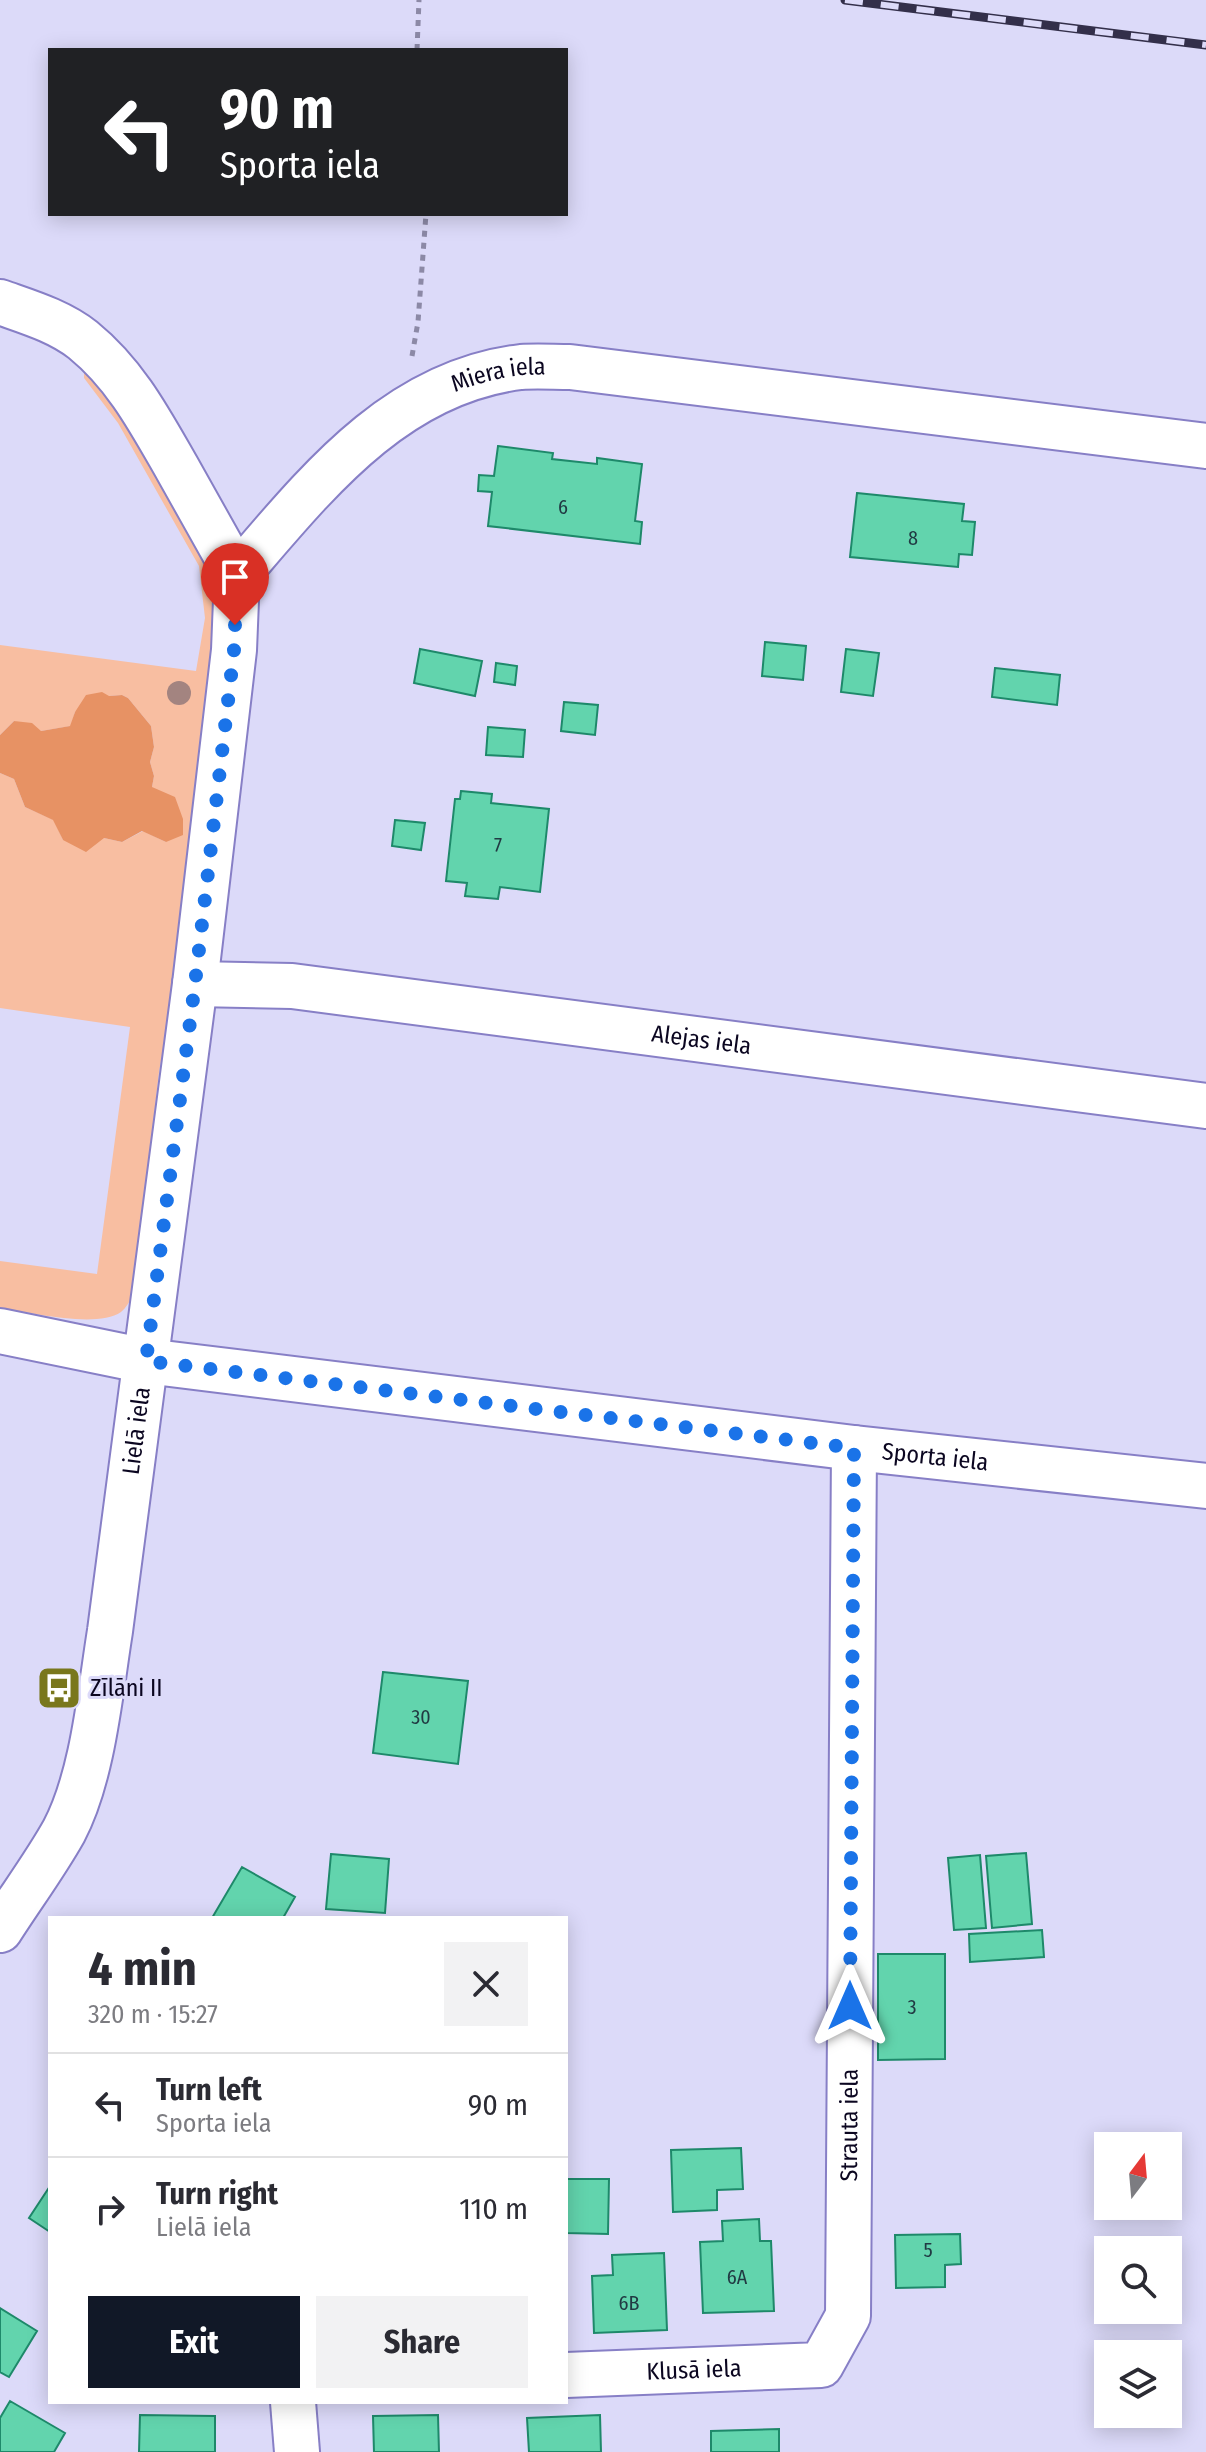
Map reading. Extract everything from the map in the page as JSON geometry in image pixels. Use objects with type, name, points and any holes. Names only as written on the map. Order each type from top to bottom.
[{"type":"street","points":[[0,302],[44,317],[81,338],[110,365],[150,420],[237,575]]},
{"type":"street","name":"Miera iela","points":[[237,575],[316,484],[387,420],[432,394],[478,376],[522,367],[570,367],[1206,446]]},
{"type":"street","name":"Lielā iela","points":[[0,1930],[65,1829],[80,1789],[94,1732],[195,984],[234,650],[237,575]]},
{"type":"street","name":"Alejas iela","points":[[195,984],[292,986],[1206,1106]]},
{"type":"street","name":"Sporta iela","points":[[0,1331],[146,1361],[854,1448],[1206,1486]]},
{"type":"street","name":"Strauta iela","points":[[821,2365],[848,2316],[854,1448]]},
{"type":"street","name":"Klusā iela","points":[[568,2375],[821,2365]]},
{"type":"street","points":[[292,2404],[297,2452]]},
{"type":"path","points":[[417,48],[419,0]]},
{"type":"path","points":[[412,360],[426,216]]},
{"type":"shaded area","points":[[84,359],[105,381],[202,553],[215,597],[218,628],[170,1010],[159,1072],[133,1296],[121,1312],[96,1319],[45,1316],[0,1308],[0,1261],[97,1274],[130,1027],[0,1008],[0,773],[14,779],[25,807],[54,820],[63,840],[104,838],[122,842],[143,831],[166,842],[152,787],[154,776],[150,762],[154,747],[151,726],[122,695],[109,696],[75,712],[71,726],[41,731],[14,721],[0,735],[0,645],[196,671],[205,618],[199,566],[118,423],[84,378]]},
{"type":"shaded area","points":[[102,692],[128,698],[151,726],[154,747],[150,762],[154,776],[152,787],[175,797],[183,819],[183,835],[166,842],[142,831],[122,842],[104,838],[86,852],[63,840],[53,820],[25,807],[14,779],[0,773],[0,735],[14,721],[32,723],[41,731],[70,726],[86,695]]},
{"type":"building","points":[[498,446],[553,453],[552,459],[597,464],[597,458],[642,464],[635,521],[642,522],[640,544],[488,526],[492,492],[478,491],[479,475],[494,476]]},
{"type":"building","points":[[857,493],[964,504],[962,521],[975,522],[972,555],[959,554],[958,567],[850,557]]},
{"type":"building","points":[[765,642],[806,646],[803,680],[762,676]]},
{"type":"building","points":[[420,649],[482,661],[475,696],[414,683]]},
{"type":"building","points":[[846,649],[879,653],[873,696],[841,692]]},
{"type":"building","points":[[496,663],[517,666],[515,685],[494,682]]},
{"type":"building","points":[[995,668],[1060,675],[1057,705],[992,697]]},
{"type":"building","points":[[564,702],[598,705],[595,735],[561,731]]},
{"type":"building","points":[[488,727],[525,730],[523,757],[486,755]]},
{"type":"building","points":[[461,791],[492,794],[491,803],[549,809],[540,892],[500,887],[498,899],[465,896],[467,883],[446,881],[455,799],[460,799]]},
{"type":"building","points":[[395,820],[425,823],[421,850],[392,846]]},
{"type":"building","points":[[383,1672],[468,1681],[458,1764],[373,1753]]},
{"type":"building","points":[[1026,1853],[1032,1924],[992,1928],[986,1856]]},
{"type":"building","points":[[331,1854],[389,1859],[385,1913],[326,1909]]},
{"type":"building","points":[[980,1855],[986,1928],[954,1930],[948,1858]]},
{"type":"building","points":[[242,1867],[295,1897],[284,1916],[213,1916]]},
{"type":"building","points":[[1042,1930],[1044,1957],[970,1962],[969,1934]]},
{"type":"building","points":[[878,1954],[945,1954],[945,2059],[878,2060]]},
{"type":"building","points":[[741,2148],[743,2189],[717,2190],[717,2210],[673,2212],[671,2150]]},
{"type":"building","points":[[568,2179],[609,2179],[608,2234],[568,2233]]},
{"type":"building","points":[[48,2189],[48,2231],[29,2218]]},
{"type":"building","points":[[759,2219],[760,2241],[771,2241],[774,2311],[703,2313],[700,2242],[723,2241],[722,2221]]},
{"type":"building","points":[[960,2234],[961,2264],[945,2265],[945,2287],[896,2288],[895,2235]]},
{"type":"building","points":[[664,2253],[667,2330],[594,2333],[592,2276],[613,2275],[612,2255]]},
{"type":"building","points":[[0,2308],[37,2331],[9,2377],[0,2372]]},
{"type":"building","points":[[10,2401],[65,2433],[54,2452],[0,2452],[0,2418]]},
{"type":"building","points":[[140,2415],[215,2416],[215,2452],[139,2452]]},
{"type":"building","points":[[438,2415],[439,2452],[374,2452],[373,2416]]},
{"type":"building","points":[[600,2415],[601,2452],[529,2452],[527,2418]]},
{"type":"building","points":[[779,2429],[779,2452],[711,2452],[711,2431]]},
{"type":"railway","points":[[845,0],[1206,45]]},
{"type":"place","name":"Zīlāni II","points":[[59,1688]]},
{"type":"route","points":[[235,625],[195,984],[146,1361],[854,1448],[850,2006]]}]
